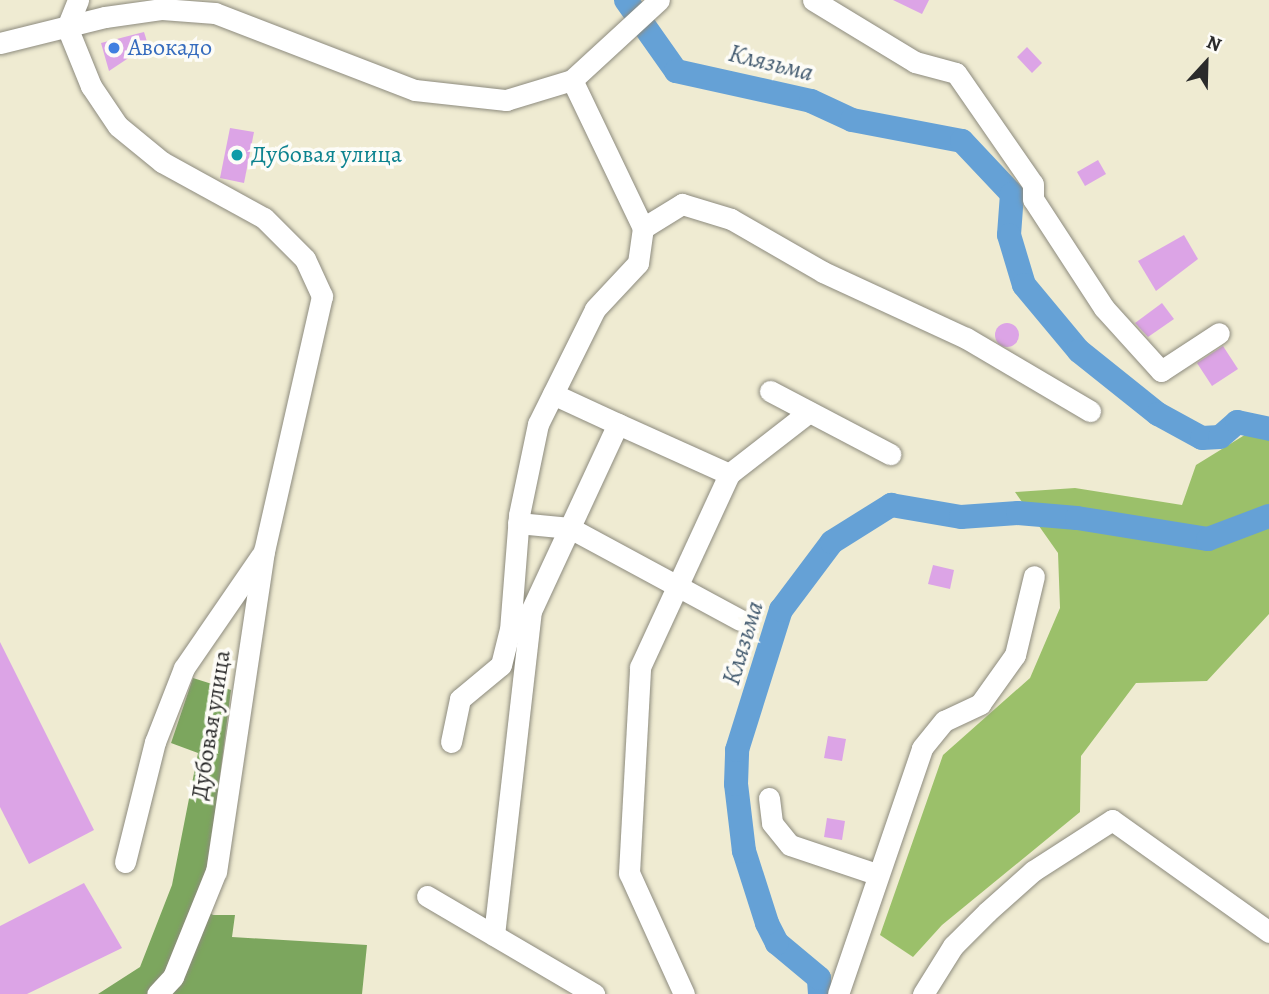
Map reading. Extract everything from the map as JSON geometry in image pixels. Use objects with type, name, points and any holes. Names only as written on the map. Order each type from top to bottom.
[{"type":"street","points":[[67,27],[78,0]]},
{"type":"street","points":[[0,43],[67,27],[104,8],[215,13],[415,90],[463,100],[536,95],[572,80],[659,0]]},
{"type":"street","points":[[813,0],[915,62],[956,73],[1033,184],[1033,199],[1104,308],[1161,371],[1219,333]]},
{"type":"street","name":"Дубовая улица","points":[[67,27],[91,86],[118,126],[162,162],[264,218],[291,241],[317,281],[321,314],[264,551],[216,871],[173,977],[157,994]]},
{"type":"street","points":[[451,742],[460,699],[501,666],[518,523],[538,424],[595,309],[638,263],[643,228],[572,80]]},
{"type":"street","points":[[643,228],[682,204],[731,219],[823,272],[966,338],[1090,411]]},
{"type":"street","points":[[769,391],[890,454]]},
{"type":"street","points":[[553,394],[729,474]]},
{"type":"street","points":[[684,994],[629,873],[640,667],[729,474],[809,412]]},
{"type":"street","points":[[494,935],[531,611],[618,424]]},
{"type":"street","points":[[518,523],[570,528],[679,584],[740,620]]},
{"type":"street","points":[[125,862],[155,742],[184,668],[264,551]]},
{"type":"street","points":[[838,994],[876,874],[922,748],[944,721],[980,704],[1015,655],[1034,576]]},
{"type":"street","points":[[769,798],[772,823],[790,845],[876,874]]},
{"type":"street","points":[[923,994],[953,946],[987,912],[1033,870],[1112,820],[1269,932]]},
{"type":"street","points":[[427,896],[583,991]]},
{"type":"green space","points":[[1269,420],[1269,614],[1207,681],[1136,683],[1081,756],[1080,812],[942,925],[913,957],[880,935],[943,755],[1030,678],[1060,608],[1058,553],[1015,492],[1075,488],[1182,505],[1196,465]]},
{"type":"green space","points":[[193,678],[231,690],[208,870],[196,902],[213,915],[235,915],[232,937],[367,945],[362,994],[98,994],[140,967],[172,885],[198,753],[171,743]]},
{"type":"building","points":[[893,0],[929,0],[922,14]]},
{"type":"building","points":[[144,32],[148,45],[109,71],[101,43]]},
{"type":"building","points":[[1027,47],[1042,63],[1032,73],[1017,57]]},
{"type":"building","name":"Дубовая улица","points":[[230,128],[254,132],[244,183],[220,178]]},
{"type":"building","points":[[1098,160],[1106,174],[1085,186],[1077,172]]},
{"type":"building","points":[[1184,235],[1198,259],[1156,291],[1138,261]]},
{"type":"building","points":[[1162,303],[1174,319],[1148,337],[1135,323]]},
{"type":"building","points":[[1007,323],[1016,326],[1019,335],[1016,344],[1007,347],[998,344],[995,335],[998,326]]},
{"type":"building","points":[[1223,346],[1238,369],[1212,386],[1197,363]]},
{"type":"building","points":[[933,565],[954,570],[950,589],[928,584]]},
{"type":"building","points":[[0,642],[94,830],[29,864],[0,807]]},
{"type":"building","points":[[828,736],[846,739],[842,761],[824,758]]},
{"type":"building","points":[[827,818],[845,821],[842,840],[824,837]]},
{"type":"building","points":[[84,883],[122,948],[27,994],[0,994],[0,926]]},
{"type":"waterway","name":"Клязьма","points":[[626,0],[676,71],[811,101],[852,120],[962,141],[1012,194],[1009,235],[1024,285],[1079,351],[1158,414],[1202,438],[1220,437],[1237,422],[1269,429]]},
{"type":"waterway","name":"Клязьма","points":[[820,994],[819,978],[777,943],[767,923],[744,851],[736,784],[737,750],[781,610],[832,542],[891,505],[961,517],[1018,513],[1077,518],[1208,539],[1269,516]]},
{"type":"place","name":"Авокадо","points":[[114,48]]},
{"type":"place","name":"Дубовая улица","points":[[237,155]]}]
